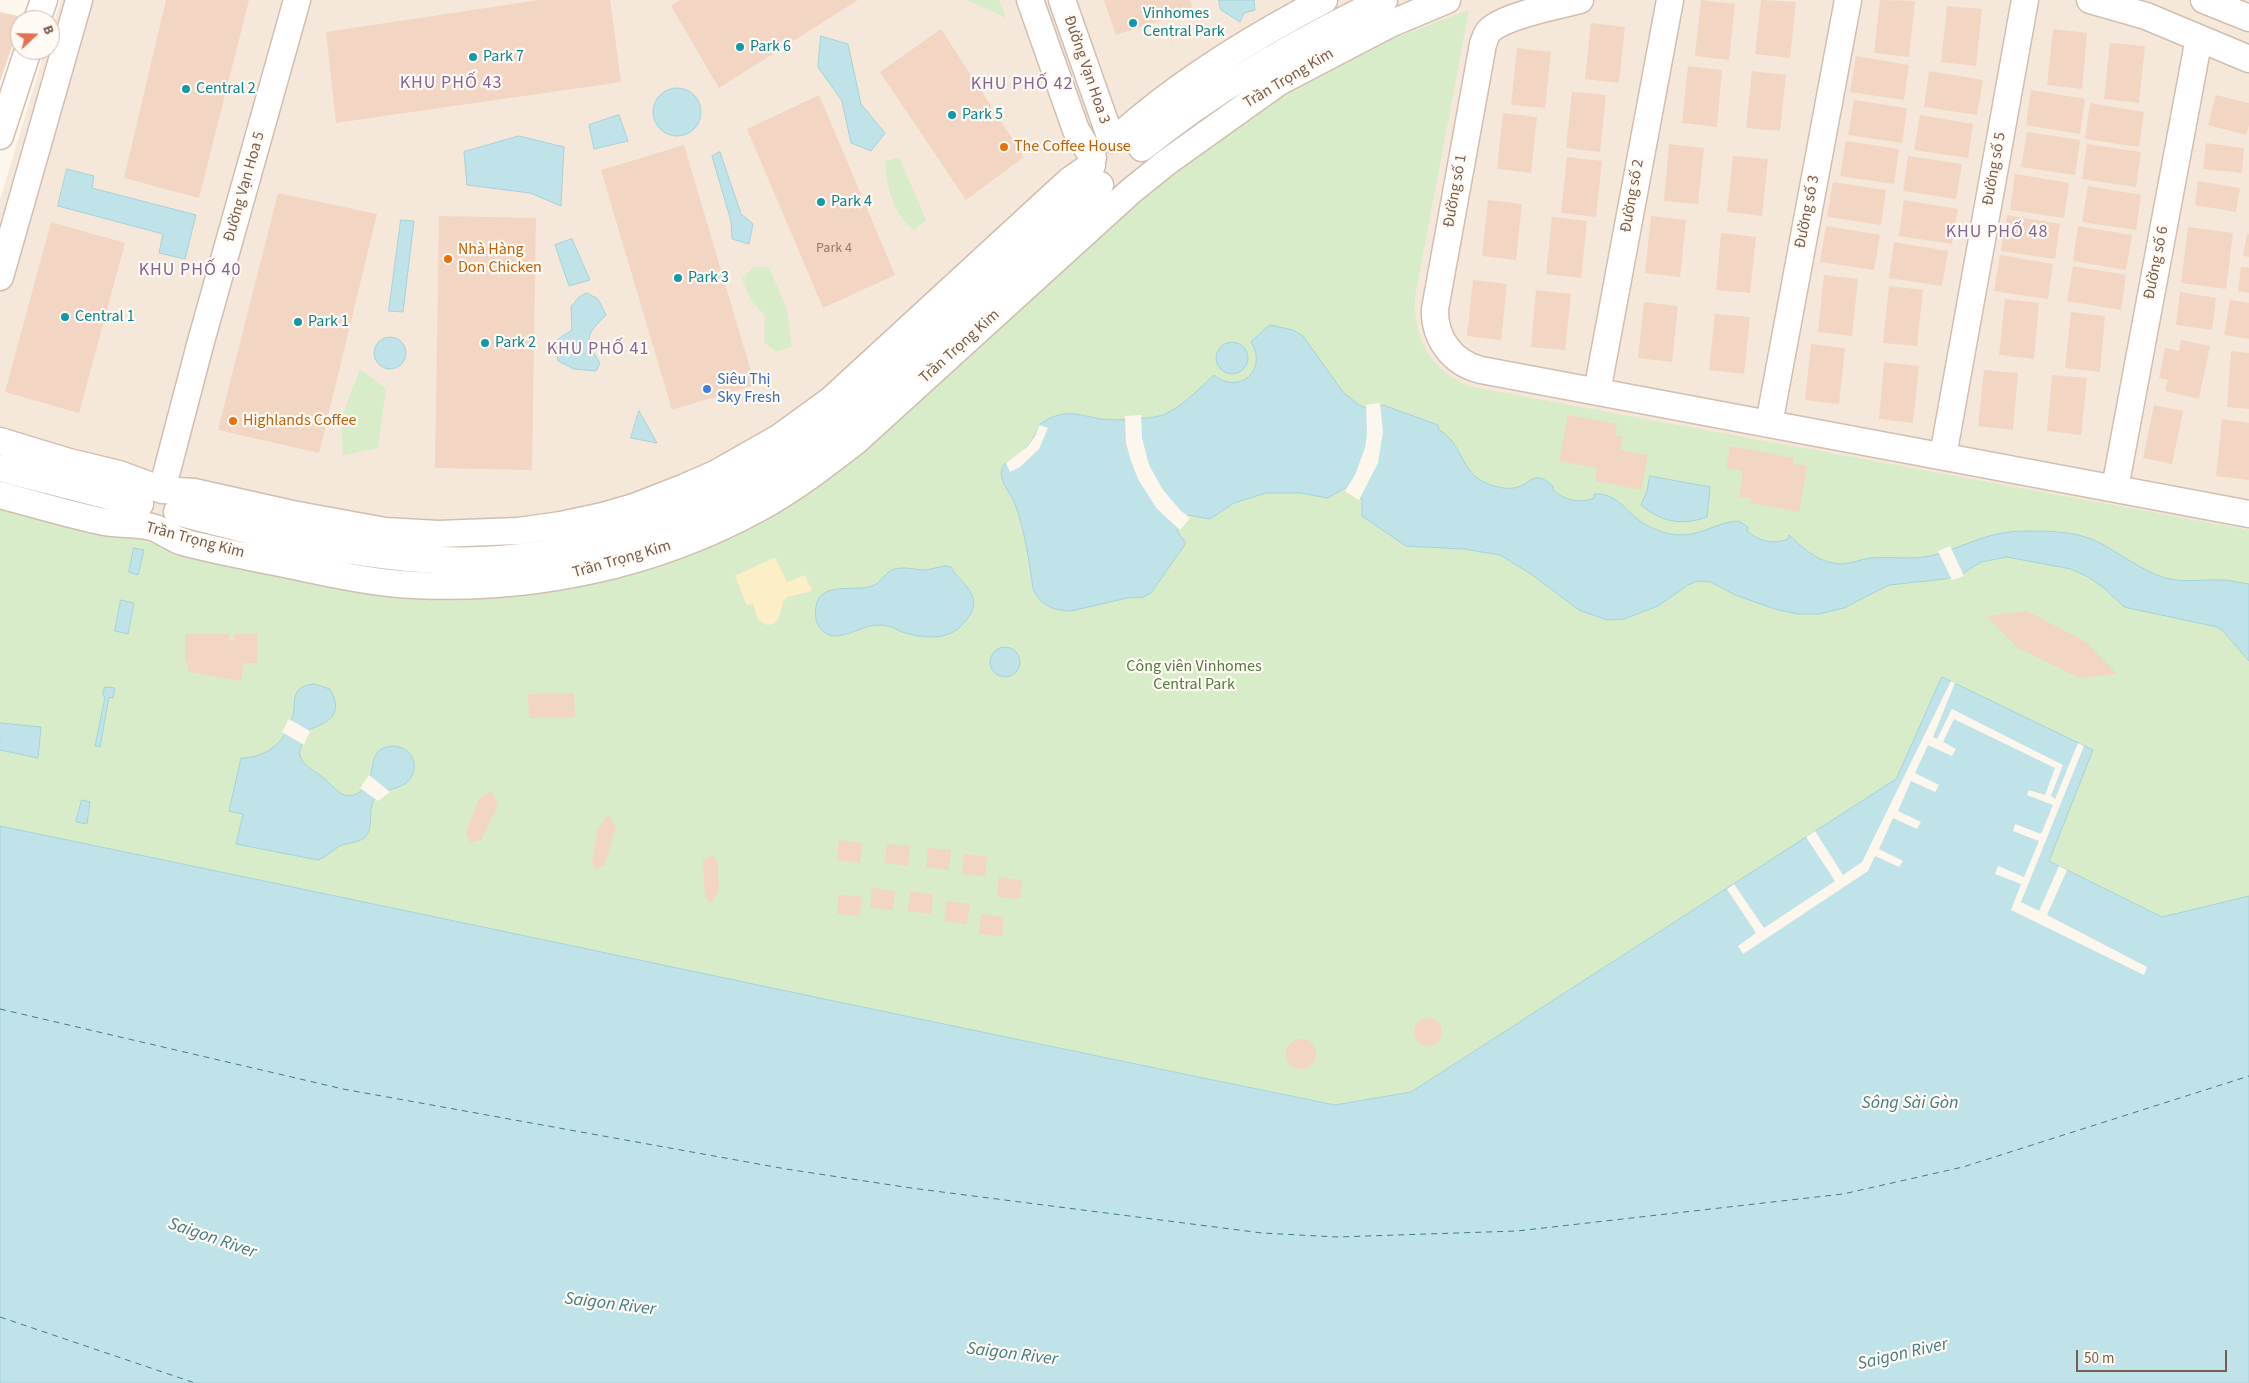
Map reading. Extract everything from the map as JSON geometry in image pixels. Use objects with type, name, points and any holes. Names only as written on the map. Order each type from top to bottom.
[{"type":"street","points":[[0,277],[79,0]]},
{"type":"street","name":"Đường Vạn Hoa 5","points":[[162,490],[200,345],[297,0]]},
{"type":"street","name":"Đường Vạn Hoa 3","points":[[1030,0],[1076,130],[1095,169]]},
{"type":"street","name":"Đường Vạn Hoa 3","points":[[1062,0],[1114,138]]},
{"type":"street","name":"Trần Trọng Kim","points":[[177,512],[334,548],[422,559],[514,557],[566,550],[619,537],[679,518],[725,498],[815,443],[861,407],[1095,169],[1103,143],[1114,138],[1167,96],[1203,71],[1258,36],[1324,0]]},
{"type":"street","name":"Trần Trọng Kim","points":[[1142,148],[1176,121],[1248,73],[1384,0]]},
{"type":"street","name":"Trần Trọng Kim","points":[[0,494],[106,522],[153,527],[182,541],[258,558],[358,579],[414,585],[492,585],[556,578],[624,562],[670,547],[708,533],[760,508],[806,480],[856,441],[1137,185],[1279,82],[1390,24],[1447,0]]},
{"type":"street","name":"Đường số 1","points":[[1580,0],[1512,19],[1489,31],[1483,44],[1435,309],[1435,324],[1448,350],[1471,367],[1597,392]]},
{"type":"street","name":"Đường số 2","points":[[1597,392],[1670,0]]},
{"type":"street","name":"Đường số 3","points":[[1768,424],[1848,0]]},
{"type":"street","name":"Đường số 5","points":[[1942,456],[2025,0]]},
{"type":"street","points":[[2090,0],[2146,16],[2249,59]]},
{"type":"street","points":[[2204,0],[2249,18]]},
{"type":"street","name":"Đường số 6","points":[[2114,488],[2199,38]]},
{"type":"street","points":[[0,136],[25,60]]},
{"type":"street","points":[[1095,169],[1115,192],[1137,185],[1148,164],[1142,148],[1131,140],[1114,138]]},
{"type":"street","name":"Trần Trọng Kim","points":[[0,441],[69,462],[119,474],[162,490],[194,492],[292,514],[385,531],[438,534],[518,531],[562,525],[634,507],[715,474],[780,437],[831,400],[1068,181],[1095,169]]},
{"type":"street","points":[[1597,392],[2249,514]]},
{"type":"street","name":"Trần Trọng Kim","points":[[0,468],[140,504]]},
{"type":"street","points":[[162,490],[172,496],[177,512],[174,518],[165,526],[153,527],[147,525],[140,516],[140,504],[146,494],[151,491],[162,490]]},
{"type":"shaded area","name":"Vinhomes Central Park","points":[[61,0],[2249,0],[2249,896],[2059,866],[814,999],[420,913],[0,826],[0,200],[42,60],[60,60],[60,10],[58,10]]},
{"type":"green space","points":[[967,0],[999,0],[1006,18]]},
{"type":"green space","name":"Công viên Vinhomes Central Park","points":[[1469,10],[1415,297],[1417,327],[1427,352],[1435,363],[1458,381],[1472,387],[2249,530],[2249,896],[2162,917],[2049,861],[2093,750],[1943,677],[1896,779],[1411,1092],[1335,1105],[0,826],[0,504],[179,550],[341,585],[711,540],[1252,108],[1347,56]]},
{"type":"green space","points":[[899,157],[926,220],[914,230],[900,216],[889,190],[885,161]]},
{"type":"green space","points":[[753,267],[769,267],[787,310],[792,347],[776,352],[764,342],[765,316],[750,299],[742,279]]},
{"type":"green space","points":[[360,369],[386,389],[378,448],[343,455],[341,419]]},
{"type":"sand","points":[[775,557],[787,582],[805,575],[812,591],[787,597],[782,605],[779,618],[773,624],[767,625],[758,620],[753,604],[747,605],[735,576]]},
{"type":"water","points":[[1219,0],[1254,0],[1255,10],[1244,13],[1240,22],[1221,10]]},
{"type":"water","points":[[821,36],[848,44],[861,104],[885,133],[871,151],[851,143],[842,101],[818,67]]},
{"type":"water","points":[[677,88],[686,90],[694,95],[699,103],[701,112],[699,121],[694,129],[686,134],[677,136],[668,134],[660,129],[655,121],[653,112],[655,103],[660,95],[668,90]]},
{"type":"water","points":[[619,115],[628,141],[594,149],[589,125]]},
{"type":"water","points":[[519,136],[564,147],[561,206],[530,193],[467,185],[464,152]]},
{"type":"water","points":[[720,152],[741,214],[753,224],[749,244],[732,239],[731,221],[712,156]]},
{"type":"water","points":[[67,169],[94,176],[92,188],[196,215],[185,259],[159,253],[163,234],[58,206]]},
{"type":"water","points":[[401,220],[414,221],[403,312],[389,311]]},
{"type":"water","points":[[572,239],[590,280],[569,286],[555,245]]},
{"type":"water","points":[[587,293],[598,299],[606,315],[594,328],[589,338],[591,348],[600,363],[596,371],[574,369],[558,361],[555,341],[572,330],[571,307],[579,297]]},
{"type":"water","points":[[1270,325],[1293,330],[1303,336],[1343,392],[1359,405],[1366,408],[1383,405],[1438,425],[1439,430],[1453,442],[1471,472],[1490,485],[1514,488],[1533,479],[1540,478],[1553,486],[1553,490],[1567,499],[1583,501],[1594,498],[1594,494],[1601,494],[1618,501],[1644,524],[1671,534],[1690,534],[1739,521],[1748,527],[1747,531],[1761,540],[1777,542],[1788,539],[1789,535],[1814,556],[1838,564],[1870,558],[1930,556],[2001,533],[2025,531],[2079,535],[2105,545],[2148,571],[2166,578],[2187,581],[2226,580],[2249,584],[2249,661],[2223,631],[2217,627],[2124,607],[2104,588],[2088,577],[2071,569],[2007,557],[1981,562],[1962,574],[1945,579],[1889,585],[1844,608],[1819,614],[1798,614],[1778,610],[1735,595],[1711,582],[1698,581],[1688,585],[1658,606],[1624,619],[1607,620],[1579,610],[1531,574],[1500,555],[1464,549],[1406,546],[1362,516],[1362,499],[1345,488],[1328,498],[1300,493],[1266,493],[1234,503],[1210,519],[1188,515],[1177,531],[1186,543],[1151,593],[1144,597],[1127,598],[1071,611],[1059,610],[1043,603],[1033,588],[1021,525],[1015,504],[1001,473],[1003,466],[1028,446],[1039,425],[1055,416],[1062,414],[1084,415],[1114,420],[1141,419],[1163,415],[1184,402],[1214,375],[1224,381],[1241,381],[1254,370],[1256,352],[1251,342]]},
{"type":"water","points":[[390,337],[396,338],[401,342],[405,347],[405,359],[401,364],[396,368],[390,369],[384,368],[379,364],[375,359],[374,353],[375,347],[379,342],[384,338]]},
{"type":"water","points":[[1232,342],[1243,347],[1248,358],[1243,369],[1232,374],[1221,369],[1216,358],[1221,347]]},
{"type":"water","points":[[639,411],[657,443],[631,438]]},
{"type":"water","points":[[1650,476],[1710,487],[1707,517],[1680,522],[1664,519],[1649,511],[1641,505],[1647,491]]},
{"type":"water","points":[[134,548],[144,550],[138,575],[129,572]]},
{"type":"water","points":[[945,566],[951,567],[970,591],[974,602],[973,609],[960,627],[947,635],[917,636],[892,627],[875,625],[845,635],[833,636],[824,632],[818,625],[816,606],[819,598],[824,593],[831,590],[872,586],[889,572],[896,569],[925,570]]},
{"type":"water","points":[[121,600],[134,603],[128,634],[115,631]]},
{"type":"water","points":[[1005,647],[1011,648],[1019,656],[1019,668],[1011,676],[1005,677],[999,676],[991,668],[990,662],[991,656],[999,648]]},
{"type":"water","name":"Sông Sài Gòn","points":[[1942,677],[2093,750],[2049,861],[2162,917],[2249,896],[2249,1383],[0,1383],[0,826],[1335,1105],[1411,1092],[1896,779]]},
{"type":"water","points":[[314,684],[330,689],[336,705],[335,711],[328,720],[308,730],[299,752],[302,761],[307,766],[339,792],[349,796],[362,790],[367,785],[376,754],[387,747],[400,747],[410,754],[413,759],[413,773],[405,784],[387,791],[376,798],[372,804],[370,827],[366,836],[358,841],[340,846],[318,860],[236,844],[243,814],[229,811],[241,758],[259,755],[281,740],[293,715],[297,692],[302,687]]},
{"type":"water","points":[[105,687],[115,688],[113,698],[109,697],[100,747],[95,746],[105,697],[103,695]]},
{"type":"water","points":[[0,723],[41,727],[38,758],[0,750]]},
{"type":"water","points":[[82,800],[90,802],[87,824],[76,822]]},
{"type":"pier","points":[[1380,403],[1383,432],[1378,463],[1359,500],[1345,491],[1355,475],[1365,448],[1367,434],[1366,405]]},
{"type":"pier","points":[[1141,415],[1142,438],[1149,465],[1163,490],[1180,510],[1190,518],[1180,530],[1157,509],[1138,479],[1131,461],[1126,443],[1125,416]]},
{"type":"pier","points":[[1039,425],[1048,428],[1039,449],[1020,467],[1010,472],[1006,463],[1027,447],[1035,436]]},
{"type":"pier","points":[[1950,546],[1964,576],[1952,580],[1938,551]]},
{"type":"pier","points":[[1951,681],[1955,683],[1933,737],[1937,739],[1952,709],[2063,765],[2051,796],[2055,799],[2078,743],[2084,746],[2021,902],[2039,911],[2059,866],[2067,870],[2047,915],[2147,967],[2144,975],[2011,910],[2021,884],[1995,874],[1998,866],[2024,877],[2039,841],[2013,831],[2015,824],[2041,834],[2053,805],[2027,795],[2029,790],[2045,795],[2055,768],[1954,719],[1943,742],[1956,749],[1952,756],[1928,745],[1915,773],[1939,785],[1935,792],[1911,781],[1898,811],[1921,822],[1917,829],[1893,818],[1879,849],[1903,861],[1899,867],[1875,856],[1868,871],[1743,954],[1738,946],[1756,933],[1727,889],[1734,884],[1764,928],[1835,881],[1806,837],[1815,831],[1843,875],[1862,862]]},
{"type":"pier","points":[[289,719],[310,731],[304,745],[282,732]]},
{"type":"pier","points":[[369,775],[390,792],[378,801],[360,788]]},
{"type":"building","name":"Central 2","points":[[166,0],[249,0],[199,198],[124,178]]},
{"type":"building","name":"Park 7","points":[[539,0],[610,0],[621,82],[336,123],[326,32]]},
{"type":"building","name":"Park 6","points":[[680,0],[858,0],[719,88],[671,6]]},
{"type":"building","name":"Vinhomes Central Park","points":[[1104,0],[1190,0],[1193,10],[1116,35]]},
{"type":"building","points":[[1701,0],[1735,4],[1729,60],[1695,56]]},
{"type":"building","points":[[1761,0],[1796,2],[1790,58],[1755,54]]},
{"type":"building","points":[[1880,0],[1915,1],[1909,57],[1874,53]]},
{"type":"building","points":[[1947,6],[1982,9],[1976,66],[1941,62]]},
{"type":"building","points":[[0,12],[10,14],[10,53],[0,81]]},
{"type":"building","points":[[1591,23],[1625,27],[1619,83],[1585,79]]},
{"type":"building","name":"Park 5","points":[[941,29],[1024,157],[966,200],[880,72]]},
{"type":"building","points":[[2053,29],[2087,33],[2082,89],[2047,85]]},
{"type":"building","points":[[2110,43],[2145,46],[2139,103],[2104,99]]},
{"type":"building","points":[[1517,48],[1551,52],[1545,108],[1511,105]]},
{"type":"building","points":[[1856,56],[1909,65],[1904,100],[1850,92]]},
{"type":"building","points":[[1688,66],[1722,70],[1717,127],[1682,123]]},
{"type":"building","points":[[1752,71],[1786,75],[1780,131],[1746,128]]},
{"type":"building","points":[[1929,71],[1983,80],[1977,115],[1924,107]]},
{"type":"building","points":[[2031,90],[2085,99],[2080,134],[2026,125]]},
{"type":"building","points":[[1572,92],[1606,95],[1600,152],[1566,148]]},
{"type":"building","name":"Park 4","points":[[819,95],[895,275],[823,308],[747,129]]},
{"type":"building","points":[[2216,95],[2249,103],[2249,125],[2246,135],[2208,125]]},
{"type":"building","points":[[1854,100],[1907,108],[1902,143],[1848,135]]},
{"type":"building","points":[[2090,103],[2144,112],[2139,147],[2085,139]]},
{"type":"building","points":[[1503,113],[1537,117],[1531,173],[1497,169]]},
{"type":"building","points":[[1920,115],[1973,124],[1968,158],[1914,150]]},
{"type":"building","points":[[2027,132],[2080,140],[2075,175],[2021,167]]},
{"type":"building","points":[[1846,141],[1899,149],[1894,184],[1840,176]]},
{"type":"building","points":[[2206,143],[2244,148],[2242,173],[2203,169]]},
{"type":"building","points":[[1669,144],[1704,148],[1698,204],[1664,201]]},
{"type":"building","points":[[2087,144],[2141,152],[2136,187],[2082,179]]},
{"type":"building","name":"Park 3","points":[[684,145],[755,385],[672,410],[601,170]]},
{"type":"building","points":[[1733,156],[1768,159],[1762,216],[1727,212]]},
{"type":"building","points":[[1908,156],[1962,164],[1956,199],[1903,191]]},
{"type":"building","points":[[1567,157],[1602,161],[1596,217],[1561,213]]},
{"type":"building","points":[[2015,174],[2069,183],[2064,218],[2010,210]]},
{"type":"building","points":[[2198,181],[2240,188],[2236,212],[2195,205]]},
{"type":"building","points":[[1833,182],[1886,190],[1881,225],[1827,217]]},
{"type":"building","points":[[2088,186],[2141,195],[2136,230],[2082,222]]},
{"type":"building","name":"Park 1","points":[[278,193],[377,214],[319,453],[218,430]]},
{"type":"building","points":[[1488,200],[1522,204],[1516,260],[1482,256]]},
{"type":"building","points":[[1904,200],[1958,209],[1952,244],[1899,236]]},
{"type":"building","points":[[2007,215],[2060,224],[2055,259],[2001,251]]},
{"type":"building","name":"Park 2","points":[[439,216],[536,218],[532,470],[435,468]]},
{"type":"building","points":[[1651,216],[1686,220],[1680,277],[1645,273]]},
{"type":"building","points":[[1552,217],[1587,221],[1581,278],[1546,274]]},
{"type":"building","name":"Central 1","points":[[51,222],[125,243],[79,413],[5,392]]},
{"type":"building","points":[[1826,226],[1880,235],[1874,270],[1820,262]]},
{"type":"building","points":[[2078,226],[2132,235],[2126,270],[2073,261]]},
{"type":"building","points":[[2188,227],[2233,233],[2226,289],[2181,283]]},
{"type":"building","points":[[1721,233],[1756,237],[1750,293],[1716,290]]},
{"type":"building","points":[[2247,234],[2249,234],[2249,257],[2243,256]]},
{"type":"building","points":[[1894,242],[1948,251],[1942,286],[1889,278]]},
{"type":"building","points":[[2000,255],[2053,264],[2048,299],[1994,291]]},
{"type":"building","points":[[2073,266],[2126,275],[2121,310],[2067,301]]},
{"type":"building","points":[[2241,267],[2249,268],[2249,293],[2238,291]]},
{"type":"building","points":[[1824,275],[1858,279],[1852,336],[1818,332]]},
{"type":"building","points":[[1473,280],[1507,284],[1501,340],[1467,336]]},
{"type":"building","points":[[1889,286],[1923,290],[1917,346],[1883,343]]},
{"type":"building","points":[[1536,290],[1571,294],[1565,350],[1531,347]]},
{"type":"building","points":[[2180,292],[2216,298],[2212,330],[2176,325]]},
{"type":"building","points":[[2005,299],[2039,303],[2034,359],[1999,355]]},
{"type":"building","points":[[2230,300],[2249,303],[2249,339],[2224,335]]},
{"type":"building","points":[[1644,302],[1678,306],[1672,362],[1638,358]]},
{"type":"building","points":[[2071,312],[2105,316],[2100,372],[2065,368]]},
{"type":"building","points":[[1715,314],[1750,317],[1744,374],[1709,370]]},
{"type":"building","points":[[2181,340],[2210,346],[2199,399],[2165,391],[2168,380],[2159,378],[2165,348],[2179,351]]},
{"type":"building","points":[[1811,344],[1845,348],[1839,404],[1805,400]]},
{"type":"building","points":[[2231,351],[2249,353],[2249,409],[2227,407]]},
{"type":"building","points":[[1884,362],[1919,366],[1913,423],[1879,419]]},
{"type":"building","points":[[1984,370],[2018,373],[2013,430],[1978,426]]},
{"type":"building","points":[[2052,375],[2087,378],[2081,435],[2047,431]]},
{"type":"building","points":[[2154,405],[2183,411],[2172,464],[2143,458]]},
{"type":"building","points":[[1568,415],[1617,424],[1615,435],[1623,436],[1620,450],[1648,455],[1641,490],[1595,481],[1597,468],[1559,461]]},
{"type":"building","points":[[2222,419],[2249,423],[2249,480],[2216,476]]},
{"type":"building","points":[[1730,446],[1794,458],[1793,464],[1807,466],[1799,512],[1750,503],[1751,498],[1739,497],[1743,471],[1726,468]]},
{"type":"building","points":[[2027,611],[2086,642],[2117,674],[2079,678],[2018,648],[1987,616]]},
{"type":"building","points":[[185,634],[229,634],[229,641],[234,640],[234,634],[257,634],[257,663],[244,663],[241,681],[187,672],[189,663],[185,663]]},
{"type":"building","points":[[574,693],[575,717],[529,718],[528,694]]},
{"type":"building","points":[[491,791],[498,805],[481,840],[470,843],[466,832],[479,799]]},
{"type":"building","points":[[609,815],[616,827],[605,864],[596,870],[592,863],[598,828]]},
{"type":"building","points":[[839,840],[862,843],[860,863],[837,860]]},
{"type":"building","points":[[887,844],[910,846],[908,866],[885,863]]},
{"type":"building","points":[[928,848],[951,850],[949,870],[926,867]]},
{"type":"building","points":[[964,854],[987,857],[985,876],[962,874]]},
{"type":"building","points":[[712,855],[718,863],[719,892],[710,904],[705,898],[703,861]]},
{"type":"building","points":[[999,877],[1022,880],[1020,899],[997,897]]},
{"type":"building","points":[[872,888],[895,891],[893,910],[870,908]]},
{"type":"building","points":[[910,892],[933,894],[931,914],[908,911]]},
{"type":"building","points":[[839,894],[862,897],[860,916],[837,914]]},
{"type":"building","points":[[947,901],[970,904],[967,924],[944,921]]},
{"type":"building","points":[[981,914],[1004,917],[1002,936],[979,934]]},
{"type":"building","points":[[1428,1018],[1438,1022],[1442,1032],[1438,1042],[1428,1046],[1418,1042],[1414,1032],[1418,1022]]},
{"type":"building","points":[[1301,1039],[1312,1043],[1316,1054],[1312,1065],[1301,1069],[1290,1065],[1286,1054],[1290,1043]]},
{"type":"ferry route","points":[[0,1009],[343,1089],[786,1169],[911,1188],[1262,1233],[1337,1237],[1517,1231],[1843,1194],[1963,1167],[2249,1076]]},
{"type":"ferry route","points":[[0,1317],[195,1383]]},
{"type":"place","name":"Vinhomes Central Park","points":[[1133,23]]},
{"type":"place","name":"Park 6","points":[[740,47]]},
{"type":"place","name":"Park 7","points":[[473,57]]},
{"type":"place","name":"Central 2","points":[[186,89]]},
{"type":"place","name":"Park 5","points":[[952,115]]},
{"type":"place","name":"The Coffee House","points":[[1004,147]]},
{"type":"place","name":"Park 4","points":[[821,202]]},
{"type":"place","name":"Nhà Hàng Don Chicken","points":[[448,259]]},
{"type":"place","name":"Park 3","points":[[678,278]]},
{"type":"place","name":"Central 1","points":[[65,317]]},
{"type":"place","name":"Park 1","points":[[298,322]]},
{"type":"place","name":"Park 2","points":[[485,343]]},
{"type":"place","name":"Siêu Thị Sky Fresh","points":[[707,389]]},
{"type":"place","name":"Highlands Coffee","points":[[233,421]]},
{"type":"district","name":"KHU PHỐ 43","points":[[451,84]]},
{"type":"district","name":"KHU PHỐ 42","points":[[1022,85]]},
{"type":"district","name":"KHU PHỐ 48","points":[[1997,233]]},
{"type":"district","name":"KHU PHỐ 40","points":[[190,271]]},
{"type":"district","name":"KHU PHỐ 41","points":[[598,350]]},
{"type":"water label","name":"Saigon River","points":[[212,1239]]},
{"type":"water label","name":"Saigon River","points":[[610,1305]]},
{"type":"water label","name":"Saigon River","points":[[1012,1355]]},
{"type":"water label","name":"Saigon River","points":[[1903,1355]]}]
